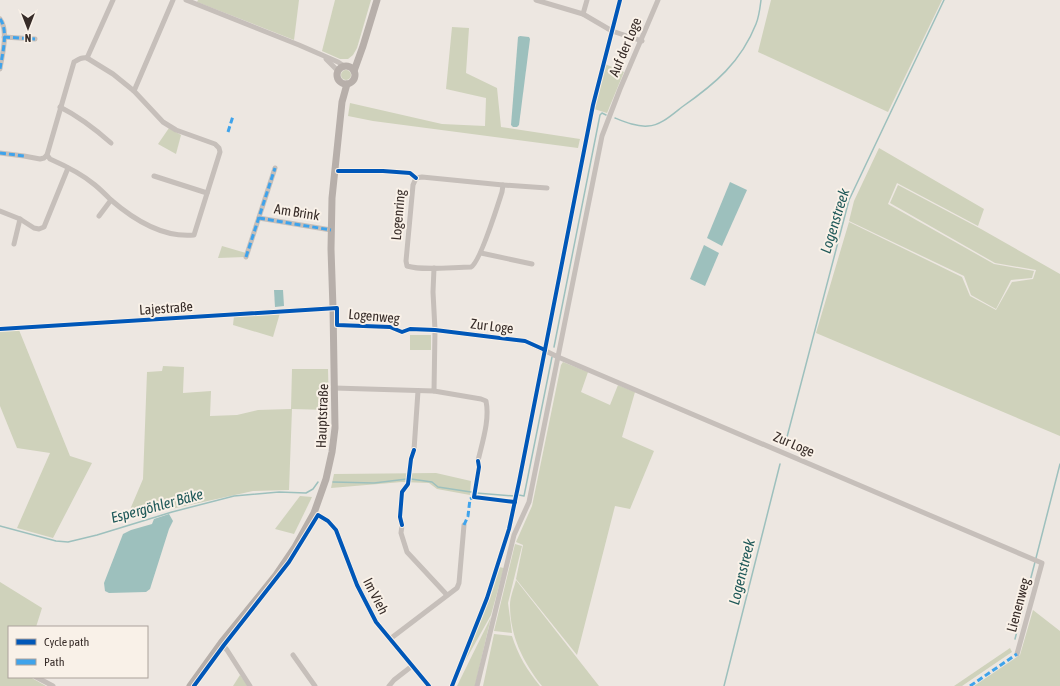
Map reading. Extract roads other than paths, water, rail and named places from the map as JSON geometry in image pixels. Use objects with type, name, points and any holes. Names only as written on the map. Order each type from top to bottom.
[{"type":"main road","points":[[346,69],[354,79],[345,83],[337,76],[360,54],[376,0]]},
{"type":"main road","name":"Hauptstraße","points":[[190,686],[301,538],[314,513],[326,479],[332,452],[335,428],[331,230],[333,178],[345,83]]},
{"type":"street","points":[[87,58],[114,0]]},
{"type":"street","points":[[134,91],[173,0]]},
{"type":"street","points":[[186,0],[322,55],[346,69]]},
{"type":"street","points":[[536,0],[583,14],[612,31],[642,41]]},
{"type":"street","points":[[583,14],[587,0]]},
{"type":"street","name":"Auf der Loge","points":[[477,686],[514,536],[529,502],[602,136],[620,89],[642,41],[658,0]]},
{"type":"street","points":[[0,19],[2,22],[4,37],[0,69]]},
{"type":"street","points":[[4,37],[35,39]]},
{"type":"street","points":[[0,153],[40,159],[47,155],[74,62],[79,58],[87,58],[113,74],[134,91],[163,122],[176,130],[215,144],[219,148],[220,152],[196,231],[194,235],[188,236],[169,233],[145,224],[127,213],[94,184],[50,159],[47,155]]},
{"type":"street","points":[[60,107],[78,116],[91,125],[111,143]]},
{"type":"street","points":[[0,211],[20,219],[34,228],[39,229],[44,227],[68,168]]},
{"type":"street","name":"Am Brink","points":[[246,258],[274,168]]},
{"type":"street","points":[[154,176],[207,193]]},
{"type":"street","name":"Logenring","points":[[503,185],[502,192],[481,253],[475,265],[471,267],[434,268],[412,268],[407,266],[406,261],[413,185],[416,178],[422,177],[547,188]]},
{"type":"street","points":[[98,216],[111,200]]},
{"type":"street","name":"Am Brink","points":[[259,218],[331,230]]},
{"type":"street","points":[[14,244],[20,219]]},
{"type":"street","points":[[481,253],[532,264]]},
{"type":"street","points":[[434,268],[434,391]]},
{"type":"street","name":"Lajestraße","points":[[0,329],[333,308]]},
{"type":"street","name":"Logenweg","points":[[334,325],[390,327],[402,332]]},
{"type":"street","name":"Zur Loge","points":[[435,330],[525,341],[558,357],[1042,563]]},
{"type":"street","points":[[334,388],[434,391],[486,401],[488,409],[478,462]]},
{"type":"street","points":[[414,450],[418,391]]},
{"type":"street","name":"Im Vieh","points":[[314,513],[328,521],[336,530],[352,573],[376,622],[429,686]]},
{"type":"street","points":[[402,525],[401,533],[407,552],[447,595]]},
{"type":"street","points":[[390,639],[456,588],[459,583],[464,525]]},
{"type":"street","name":"Lienenweg","points":[[1017,654],[1042,563]]},
{"type":"street","points":[[221,643],[250,686]]},
{"type":"street","points":[[293,655],[315,686]]},
{"type":"street","points":[[389,686],[394,680],[412,666]]},
{"type":"street","points":[[38,678],[53,686]]},
{"type":"water","points":[[518,37],[529,37],[530,39],[519,125],[517,127],[513,127],[511,125]]},
{"type":"water","points":[[730,182],[747,190],[722,246],[707,238]]},
{"type":"water","points":[[704,245],[719,253],[705,286],[690,279]]},
{"type":"water","points":[[274,290],[283,290],[284,306],[275,307]]},
{"type":"water","points":[[169,514],[173,521],[169,529],[150,589],[146,592],[109,593],[105,591],[104,583],[123,534],[152,524],[154,519]]},
{"type":"waterway","points":[[615,118],[635,125],[644,126],[657,124],[705,90],[726,71],[743,50],[757,21],[761,0]]},
{"type":"waterway","name":"Logenstreek","points":[[787,437],[849,200],[944,0]]},
{"type":"waterway","points":[[554,347],[600,115],[602,113],[606,115]]},
{"type":"waterway","points":[[519,495],[524,496],[552,357]]},
{"type":"waterway","name":"Logenstreek","points":[[724,686],[780,464]]},
{"type":"waterway","points":[[1036,558],[1060,464]]},
{"type":"waterway","name":"Espergöhler Bäke","points":[[333,482],[374,483],[407,479]]},
{"type":"waterway","name":"Espergöhler Bäke","points":[[411,479],[432,482],[438,487],[471,492]]},
{"type":"waterway","name":"Espergöhler Bäke","points":[[0,526],[56,541],[68,542],[234,496],[279,492],[306,493],[313,489],[318,482]]},
{"type":"waterway","name":"Espergöhler Bäke","points":[[476,493],[514,496]]},
{"type":"waterway","points":[[1015,639],[1035,562]]}]
